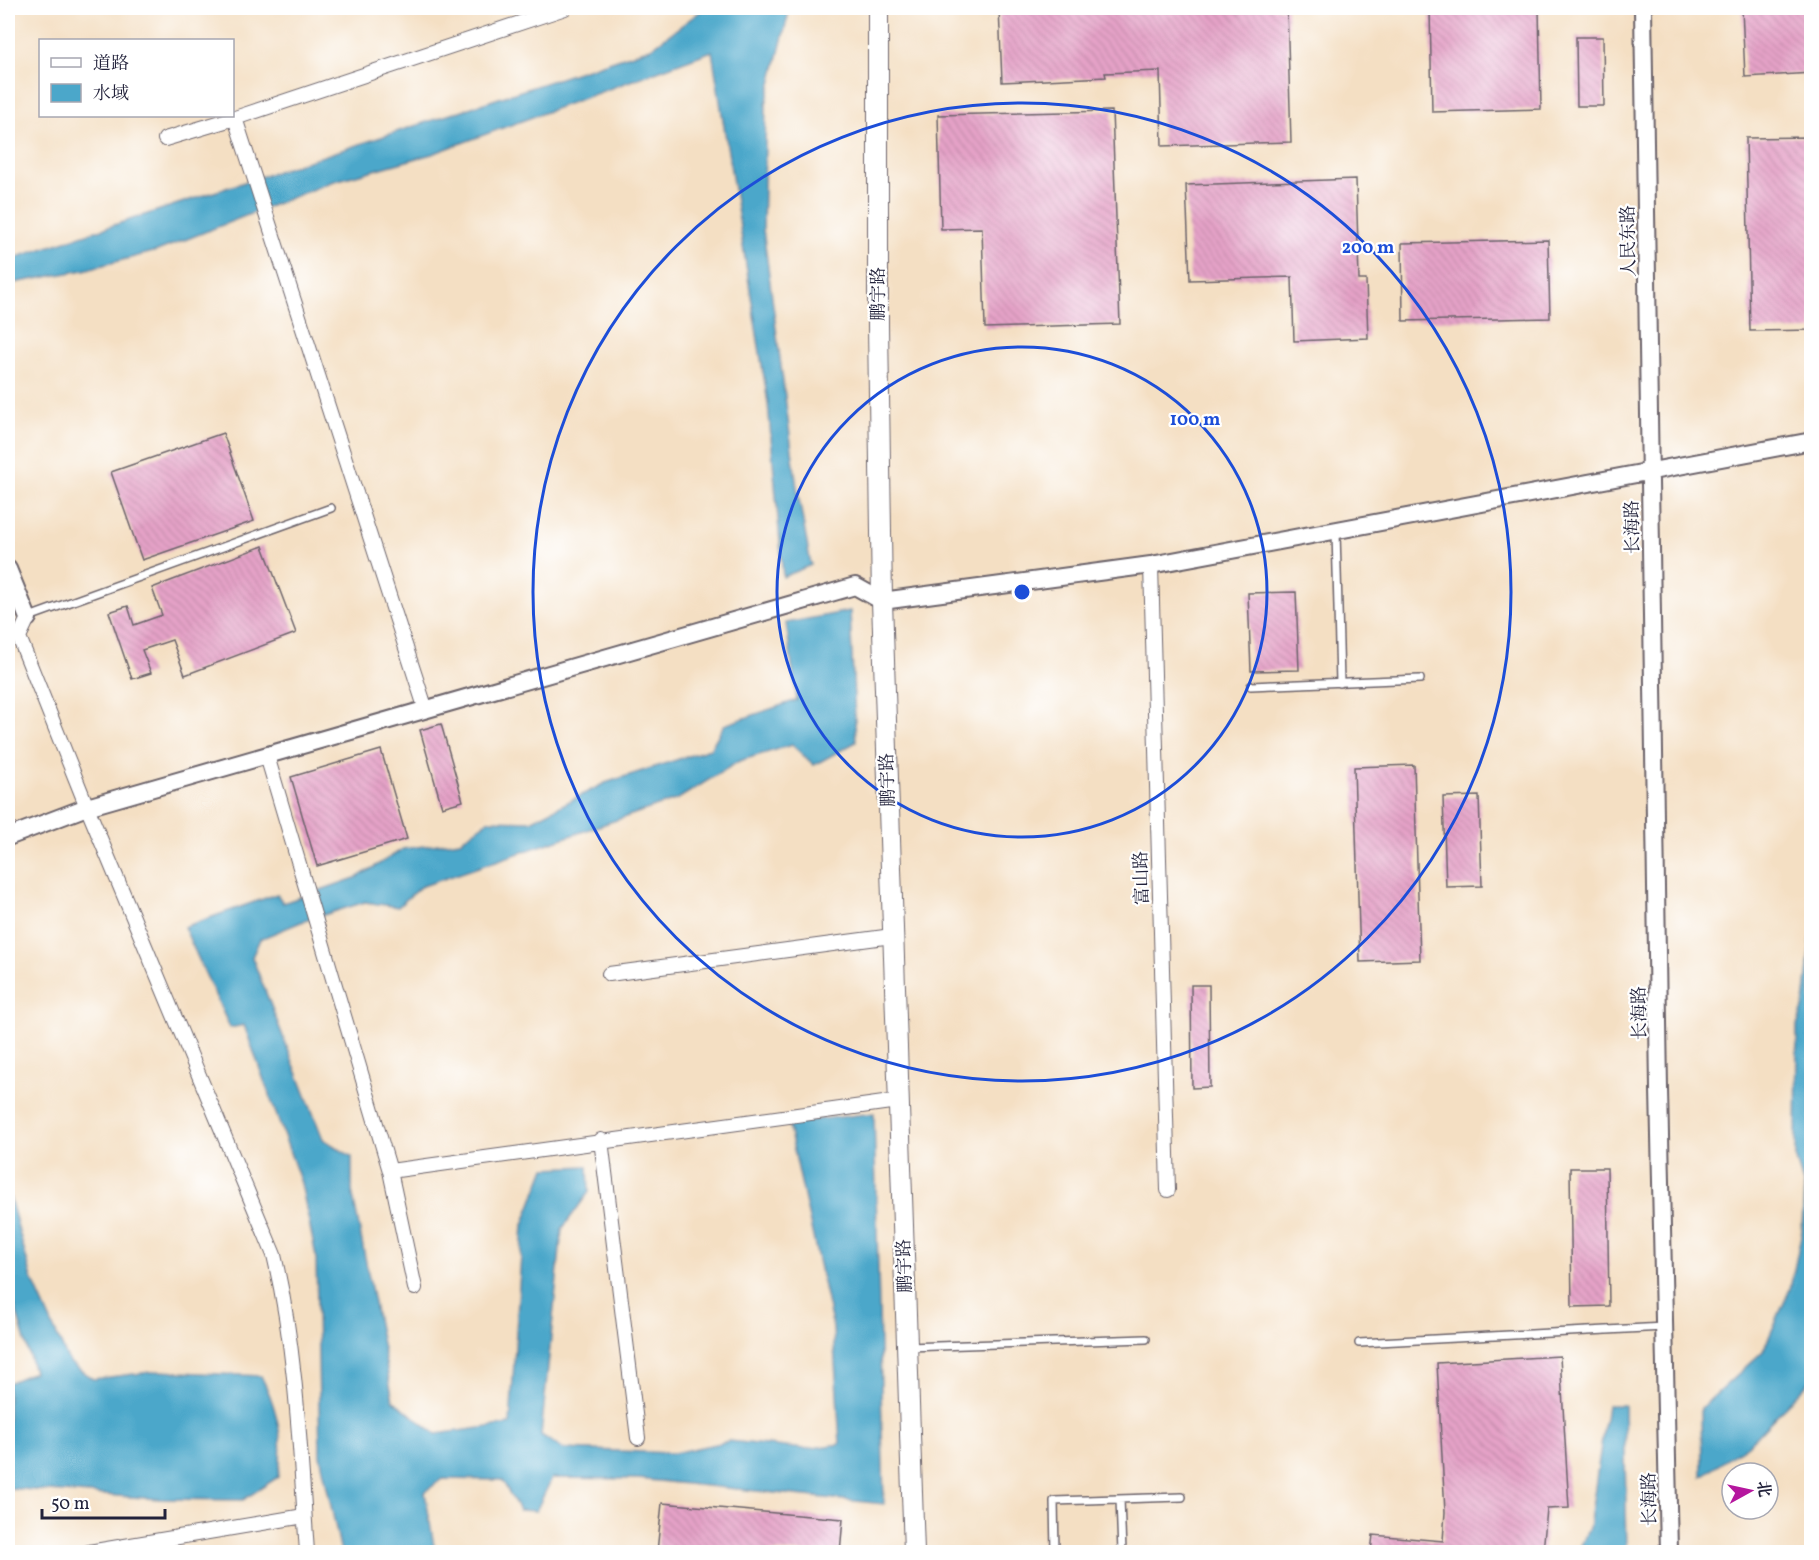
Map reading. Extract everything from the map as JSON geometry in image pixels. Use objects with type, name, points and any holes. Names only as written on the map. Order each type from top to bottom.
[{"type":"main road","name":"鹏宇路","points":[[878,8],[882,602],[914,1552]]},
{"type":"street","points":[[165,138],[235,118],[565,8]]},
{"type":"street","name":"人民东路","points":[[1643,8],[1651,473]]},
{"type":"street","points":[[235,118],[426,710]]},
{"type":"street","points":[[8,837],[87,807],[855,586],[882,602],[1151,566],[1812,441]]},
{"type":"street","name":"长海路","points":[[1651,473],[1664,1327],[1670,1552]]},
{"type":"street","name":"富山路","points":[[1151,566],[1168,1190]]},
{"type":"street","points":[[8,568],[28,618],[19,637],[87,807],[274,1255],[287,1309],[294,1365],[307,1552]]},
{"type":"street","points":[[267,756],[390,1172],[415,1288]]},
{"type":"street","points":[[609,974],[892,936]]},
{"type":"street","points":[[390,1172],[601,1140],[898,1101]]},
{"type":"street","points":[[601,1140],[638,1438]]},
{"type":"street","points":[[89,1552],[304,1516]]},
{"type":"lane","points":[[28,618],[331,508]]},
{"type":"lane","points":[[1336,531],[1340,682]]},
{"type":"lane","points":[[1251,686],[1420,679]]},
{"type":"lane","points":[[1359,1343],[1664,1327]]},
{"type":"lane","points":[[906,1347],[1146,1339]]},
{"type":"lane","points":[[1056,1552],[1054,1501],[1182,1497]]},
{"type":"lane","points":[[1120,1498],[1122,1552]]},
{"type":"water","points":[[705,8],[788,8],[789,12],[766,104],[763,229],[797,488],[811,565],[783,577],[768,403],[712,51],[432,154],[331,182],[157,251],[84,270],[8,284],[8,260],[651,48]]},
{"type":"water","points":[[850,611],[856,742],[814,765],[792,745],[739,761],[678,799],[420,887],[398,907],[365,902],[301,922],[260,939],[252,957],[323,1139],[352,1157],[352,1191],[393,1400],[436,1434],[510,1424],[523,1225],[545,1168],[588,1166],[589,1192],[562,1229],[541,1435],[563,1449],[674,1453],[729,1441],[805,1449],[840,1444],[833,1328],[788,1123],[874,1113],[884,1504],[638,1479],[552,1478],[536,1511],[519,1510],[502,1480],[442,1479],[425,1492],[435,1552],[341,1552],[320,1455],[316,1256],[301,1183],[244,1025],[230,1028],[184,927],[277,894],[283,903],[358,877],[403,849],[460,841],[489,820],[531,821],[605,783],[710,749],[724,725],[797,700],[786,623]]},
{"type":"water","points":[[1811,937],[1811,1380],[1748,1445],[1724,1461],[1720,1461],[1720,1464],[1702,1476],[1701,1408],[1763,1351],[1790,1289],[1802,1231],[1804,1186],[1796,1160],[1797,1026],[1804,1005]]},
{"type":"water","points":[[8,1191],[32,1279],[69,1362],[93,1379],[159,1371],[261,1376],[276,1413],[281,1451],[278,1477],[243,1500],[159,1499],[8,1488],[8,1383],[34,1372],[8,1282]]},
{"type":"water","points":[[1607,1405],[1624,1405],[1627,1552],[1578,1552],[1589,1528]]},
{"type":"building","points":[[999,8],[1287,8],[1291,142],[1162,146],[1160,71],[1105,73],[1106,77],[1002,82]]},
{"type":"building","points":[[1539,8],[1541,109],[1432,112],[1430,9]]},
{"type":"building","points":[[1742,8],[1812,8],[1812,73],[1745,77]]},
{"type":"building","points":[[1576,37],[1603,37],[1604,106],[1577,106]]},
{"type":"building","points":[[1112,111],[1120,324],[985,328],[982,228],[941,229],[938,115]]},
{"type":"building","points":[[1812,137],[1812,330],[1750,331],[1746,138]]},
{"type":"building","points":[[1356,179],[1359,280],[1366,280],[1368,338],[1294,341],[1292,277],[1190,280],[1186,185]]},
{"type":"building","points":[[1548,240],[1550,318],[1403,321],[1402,243]]},
{"type":"building","points":[[223,433],[254,521],[142,560],[111,472]]},
{"type":"building","points":[[263,546],[296,633],[185,675],[172,640],[142,650],[151,673],[132,679],[109,612],[128,606],[134,625],[162,615],[152,588]]},
{"type":"building","points":[[1296,592],[1299,670],[1251,671],[1248,593]]},
{"type":"building","points":[[441,724],[463,801],[442,807],[420,730]]},
{"type":"building","points":[[381,750],[407,839],[317,866],[291,777]]},
{"type":"building","points":[[1414,765],[1420,960],[1360,962],[1354,767]]},
{"type":"building","points":[[1479,796],[1482,886],[1446,887],[1443,797]]},
{"type":"building","points":[[1191,985],[1209,985],[1210,1087],[1192,1088]]},
{"type":"building","points":[[1570,1168],[1607,1168],[1609,1306],[1572,1307]]},
{"type":"building","points":[[1560,1356],[1569,1508],[1547,1509],[1543,1552],[1371,1552],[1373,1535],[1443,1541],[1445,1512],[1437,1363]]},
{"type":"building","points":[[662,1503],[843,1519],[840,1552],[657,1552]]}]
